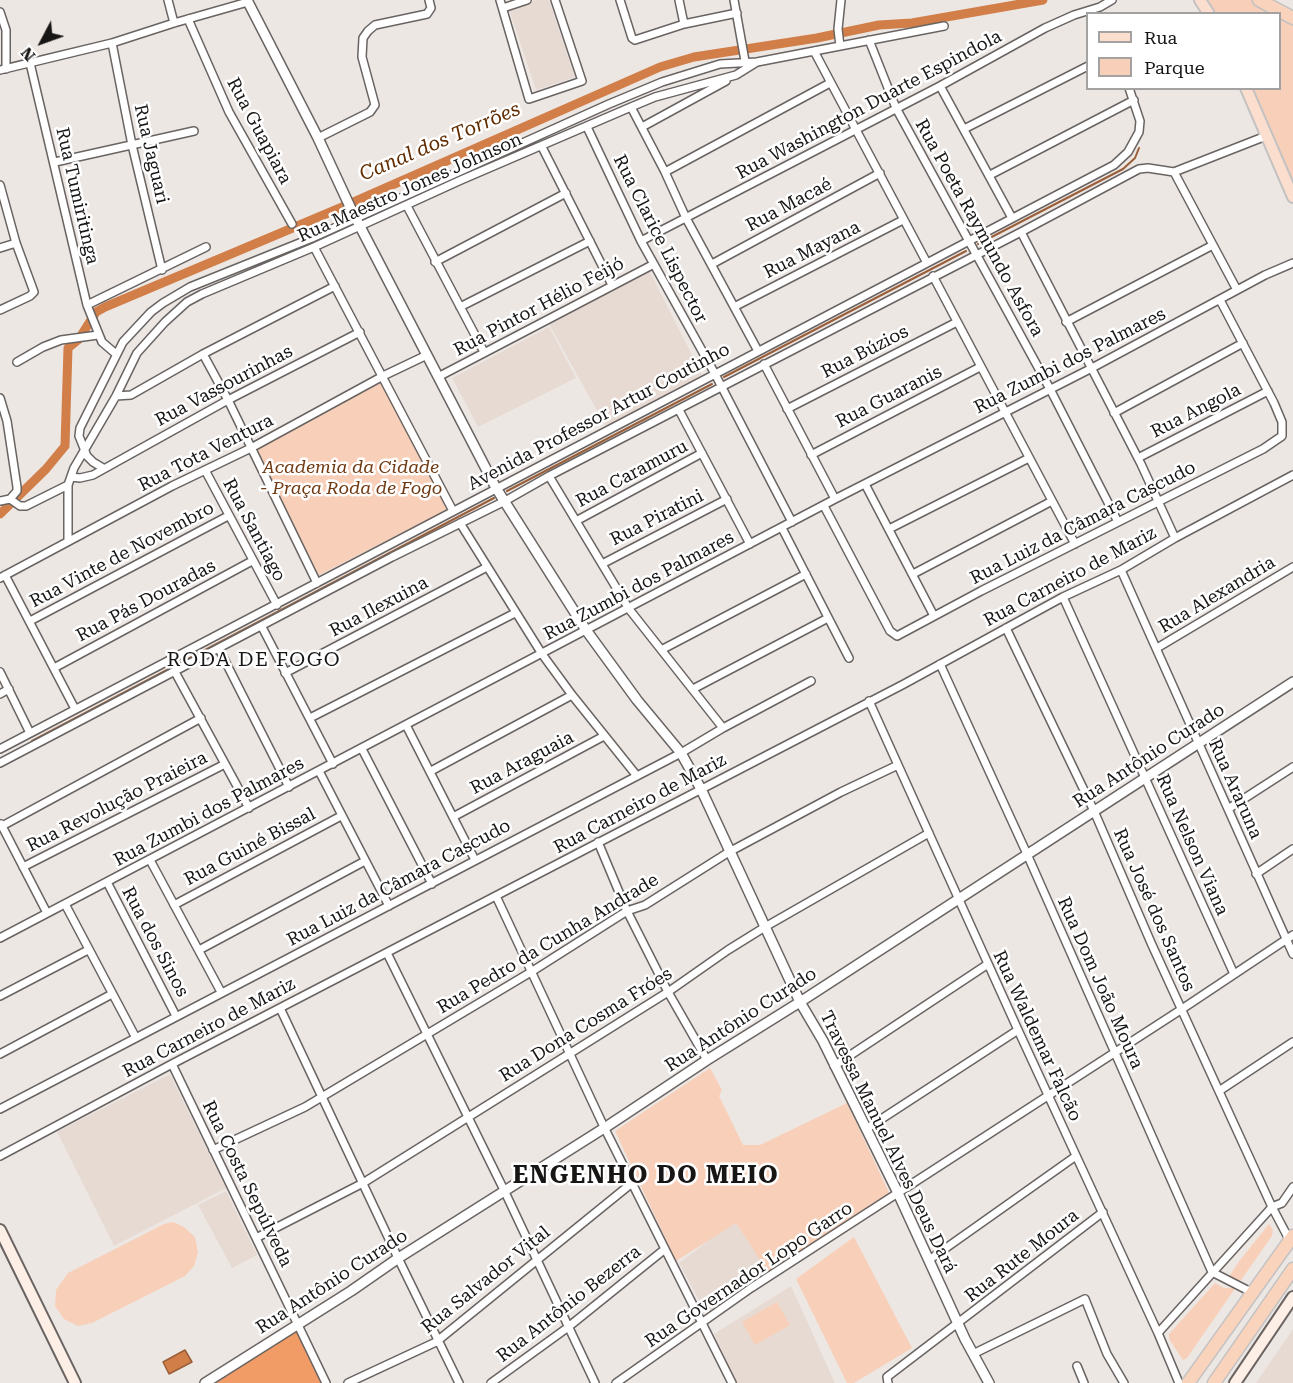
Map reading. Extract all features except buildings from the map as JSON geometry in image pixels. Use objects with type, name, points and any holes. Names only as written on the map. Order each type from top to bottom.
[{"type":"highway","points":[[1258,0],[1293,18]]},
{"type":"highway","points":[[1188,1383],[1291,1238]]},
{"type":"highway","points":[[1214,1383],[1293,1269]]},
{"type":"main road","points":[[1247,90],[1293,197]]},
{"type":"main road","points":[[0,1230],[75,1383]]},
{"type":"main road","points":[[1235,1383],[1293,1297]]},
{"type":"street","points":[[168,0],[174,22]]},
{"type":"street","points":[[318,138],[370,112],[375,105],[362,57],[363,38],[368,31],[375,25],[428,14],[429,0]]},
{"type":"street","points":[[527,0],[502,4],[529,99],[582,81],[555,0]]},
{"type":"street","points":[[620,0],[635,39],[684,24],[737,13]]},
{"type":"street","points":[[679,0],[684,24]]},
{"type":"street","points":[[734,0],[745,57]]},
{"type":"street","points":[[840,46],[838,29],[841,0]]},
{"type":"street","name":"Rua Washington Duarte Espindola","points":[[1101,10],[1112,0]]},
{"type":"street","points":[[0,12],[4,20],[7,39],[3,70],[112,44],[174,22],[247,1]]},
{"type":"street","name":"Travessa Manuel Alves Deus Dará","points":[[247,1],[496,488],[586,630],[637,700],[681,753],[701,789],[800,1002],[898,1193],[957,1322],[988,1383]]},
{"type":"street","name":"Rua Washington Duarte Espindola","points":[[642,241],[940,86],[1045,28],[1086,12]]},
{"type":"street","name":"Rua Guapiara","points":[[188,19],[229,112],[292,224]]},
{"type":"street","name":"Rua Maestro Jones Johnson","points":[[69,481],[137,353],[186,302],[314,247],[356,218],[407,206],[461,180],[655,97],[736,75],[757,62],[944,26]]},
{"type":"street","name":"Rua Poeta Raymundo Asfora","points":[[869,40],[896,108],[1050,389],[1118,522]]},
{"type":"street","name":"Rua Jaguari","points":[[112,44],[132,145],[162,270]]},
{"type":"street","points":[[814,51],[927,263]]},
{"type":"street","name":"Rua Maestro Jones Johnson","points":[[84,450],[79,430],[123,342],[163,303],[183,290],[312,238],[662,82],[745,57],[757,62]]},
{"type":"street","name":"Rua Tumiritinga","points":[[30,63],[87,305],[98,335],[104,345],[116,354]]},
{"type":"street","points":[[964,129],[1086,67]]},
{"type":"street","points":[[642,127],[736,75]]},
{"type":"street","points":[[665,172],[830,83]]},
{"type":"street","points":[[940,86],[1012,218]]},
{"type":"street","name":"Avenida Professor Artur Coutinho","points":[[0,749],[1105,170],[1121,159],[1133,146],[1139,132],[1140,121],[1130,90]]},
{"type":"street","points":[[990,175],[1134,100]]},
{"type":"street","points":[[631,107],[686,218],[758,351]]},
{"type":"street","name":"Rua Clarice Lispector","points":[[587,128],[642,241],[792,522]]},
{"type":"street","points":[[55,162],[194,131]]},
{"type":"street","points":[[1237,290],[1174,172],[1266,136]]},
{"type":"street","points":[[542,147],[612,285]]},
{"type":"street","name":"Avenida Professor Artur Coutinho","points":[[0,763],[1021,232],[1139,168],[1174,172]]},
{"type":"street","name":"Rua Macaé","points":[[712,264],[880,173]]},
{"type":"street","points":[[0,187],[16,243],[34,288],[30,296],[0,310]]},
{"type":"street","points":[[435,262],[566,193]]},
{"type":"street","points":[[407,206],[484,352]]},
{"type":"street","name":"Rua Mayana","points":[[734,307],[903,220]]},
{"type":"street","points":[[1021,232],[1138,458],[1175,538]]},
{"type":"street","points":[[460,307],[590,241]]},
{"type":"street","points":[[0,248],[16,243]]},
{"type":"street","points":[[1066,322],[1213,245]]},
{"type":"street","points":[[87,305],[206,247]]},
{"type":"street","points":[[314,247],[453,511]]},
{"type":"street","name":"Rua Zumbi dos Palmares","points":[[1,935],[150,860],[835,499],[1090,369],[1265,274],[1293,263]]},
{"type":"street","name":"Rua Pintor Hélio Feijó","points":[[438,377],[654,264]]},
{"type":"street","points":[[933,276],[1075,544]]},
{"type":"street","points":[[116,396],[130,395],[335,286]]},
{"type":"street","points":[[1220,300],[1268,391]]},
{"type":"street","name":"Rua Búzios","points":[[787,409],[957,322]]},
{"type":"street","name":"Rua Vassourinhas","points":[[69,481],[85,477],[103,468],[360,332]]},
{"type":"street","points":[[17,362],[61,340],[98,335]]},
{"type":"street","points":[[1114,413],[1243,343]]},
{"type":"street","points":[[204,354],[317,583]]},
{"type":"street","name":"Rua Tota Ventura","points":[[3,576],[427,354]]},
{"type":"street","points":[[764,364],[835,499]]},
{"type":"street","name":"Rua Guaranis","points":[[811,455],[980,367]]},
{"type":"street","name":"Rua Luiz da Câmara Cascudo","points":[[824,506],[890,631],[895,636],[1263,449],[1283,435],[1282,423],[1268,391]]},
{"type":"street","name":"Rua Angola","points":[[1138,458],[1268,391]]},
{"type":"street","points":[[0,399],[7,421],[17,487],[11,500]]},
{"type":"street","points":[[679,410],[750,544]]},
{"type":"street","points":[[84,450],[89,459],[103,468]]},
{"type":"street","name":"Rua Caramuru","points":[[576,521],[702,453]]},
{"type":"street","points":[[889,529],[1029,458]]},
{"type":"street","name":"Rua Santiago","points":[[205,470],[277,605]]},
{"type":"street","points":[[549,476],[629,609],[663,649],[723,728]]},
{"type":"street","name":"Rua Carneiro de Mariz","points":[[0,1156],[940,664],[1063,597],[1121,570],[1175,538],[1293,476]]},
{"type":"street","points":[[0,501],[11,500],[20,506],[31,504],[69,481]]},
{"type":"street","points":[[68,541],[69,481]]},
{"type":"street","points":[[865,484],[934,616]]},
{"type":"street","name":"Rua Piratini","points":[[602,564],[727,499]]},
{"type":"street","points":[[913,574],[1052,501]]},
{"type":"street","name":"Rua Vinte de Novembro","points":[[30,621],[228,516]]},
{"type":"street","points":[[460,523],[542,654],[637,776]]},
{"type":"street","points":[[782,528],[849,658]]},
{"type":"street","name":"Rua Pás Douradas","points":[[54,668],[252,561]]},
{"type":"street","name":"Rua Ilexuina","points":[[285,673],[487,567]]},
{"type":"street","name":"Rua Alexandria","points":[[1157,648],[1293,567]]},
{"type":"street","name":"Rua Araruna","points":[[1121,570],[1256,874],[1290,937],[1293,954]]},
{"type":"street","points":[[663,649],[806,574]]},
{"type":"street","points":[[3,576],[30,621],[75,709]]},
{"type":"street","name":"Rua Nelson Viana","points":[[1063,597],[1233,974]]},
{"type":"street","points":[[310,718],[515,613]]},
{"type":"street","points":[[693,689],[828,618]]},
{"type":"street","points":[[262,627],[333,764]]},
{"type":"street","name":"Rua José dos Santos","points":[[1006,628],[1094,811],[1272,1207],[1291,1238]]},
{"type":"street","points":[[219,649],[289,787]]},
{"type":"street","name":"Rua Dom João Moura","points":[[940,664],[1027,854],[1212,1272]]},
{"type":"street","points":[[0,672],[30,733]]},
{"type":"street","points":[[175,672],[249,808]]},
{"type":"street","name":"Rua Luiz da Câmara Cascudo","points":[[0,1109],[681,753],[811,681]]},
{"type":"street","name":"Rua Antônio Curado","points":[[205,1383],[800,1002],[1293,682]]},
{"type":"street","points":[[0,694],[9,689]]},
{"type":"street","points":[[430,771],[572,695]]},
{"type":"street","name":"Rua Waldemar Falcão","points":[[869,700],[1179,1383]]},
{"type":"street","points":[[47,913],[1,824],[201,718]]},
{"type":"street","points":[[406,725],[475,860]]},
{"type":"street","name":"Rua Araguaia","points":[[453,817],[604,736]]},
{"type":"street","points":[[362,749],[432,884]]},
{"type":"street","name":"Rua Revolução Praieira","points":[[23,867],[225,764]]},
{"type":"street","name":"Rua Pedro da Cunha Andrade","points":[[213,1150],[305,1107],[531,972],[627,911],[645,905],[729,852],[841,792],[898,765]]},
{"type":"street","points":[[1228,809],[1293,767]]},
{"type":"street","points":[[319,771],[389,906]]},
{"type":"street","name":"Rua Guiné Bissal","points":[[174,905],[341,816]]},
{"type":"street","name":"Rua Dona Cosma Fróes","points":[[256,1238],[363,1183],[668,992],[765,927],[928,833]]},
{"type":"street","points":[[598,842],[627,911],[668,992],[707,1060]]},
{"type":"street","points":[[1256,874],[1293,849]]},
{"type":"street","points":[[150,860],[221,992]]},
{"type":"street","points":[[198,950],[365,861]]},
{"type":"street","name":"Rua dos Sinos","points":[[107,882],[176,1016]]},
{"type":"street","points":[[496,896],[604,1127],[732,1383]]},
{"type":"street","points":[[64,904],[136,1038]]},
{"type":"street","name":"Rua Governador Lopo Garro","points":[[616,1383],[751,1288],[1290,937]]},
{"type":"street","points":[[0,996],[88,950]]},
{"type":"street","points":[[387,953],[504,1190],[567,1328],[595,1383]]},
{"type":"street","points":[[834,1066],[988,964]]},
{"type":"street","points":[[0,1054],[112,994]]},
{"type":"street","points":[[279,1008],[459,1383]]},
{"type":"street","points":[[866,1130],[1018,1030]]},
{"type":"street","points":[[1219,1091],[1293,1042]]},
{"type":"street","name":"Rua Costa Sepúlveda","points":[[172,1064],[326,1383]]},
{"type":"street","points":[[929,1260],[1076,1156]]},
{"type":"street","name":"Rua Salvador Vital","points":[[348,1383],[432,1345],[632,1183]]},
{"type":"street","points":[[1158,1333],[1272,1207],[1282,1203],[1293,1186]]},
{"type":"street","name":"Rua Rute Moura","points":[[888,1383],[887,1377],[1103,1212]]},
{"type":"street","name":"Rua Antônio Bezerra","points":[[491,1383],[567,1328],[665,1249]]},
{"type":"street","points":[[1212,1272],[1253,1294]]},
{"type":"street","points":[[973,1354],[1085,1299],[1107,1354],[1124,1383]]},
{"type":"street","points":[[1077,1366],[1084,1383]]},
{"type":"shaded area","points":[[536,0],[549,0],[575,77],[536,90],[509,9]]},
{"type":"shaded area","points":[[649,270],[702,375],[606,427],[549,324]]},
{"type":"shaded area","points":[[549,327],[576,378],[478,427],[452,378]]},
{"type":"shaded area","points":[[170,1074],[226,1188],[114,1246],[57,1132]]},
{"type":"shaded area","points":[[226,1191],[257,1255],[232,1268],[198,1205]]},
{"type":"shaded area","points":[[737,1219],[771,1270],[706,1313],[679,1263]]},
{"type":"shaded area","points":[[791,1286],[835,1383],[737,1383],[714,1334]]},
{"type":"shaded area","points":[[298,1326],[325,1383],[209,1383]]},
{"type":"shaded area","points":[[1293,1329],[1293,1383],[1256,1383]]},
{"type":"shaded area","points":[[185,1350],[192,1362],[169,1374],[163,1362]]},
{"type":"green space","points":[[1196,0],[1253,0],[1277,12],[1205,12]]},
{"type":"green space","points":[[1281,14],[1293,20],[1293,186],[1249,90],[1281,90]]},
{"type":"green space","name":"Academia da Cidade - Praça Roda de Fogo","points":[[382,382],[448,509],[319,575],[254,449]]},
{"type":"green space","points":[[710,1068],[722,1090],[719,1096],[743,1145],[760,1145],[847,1103],[890,1195],[770,1275],[736,1223],[676,1261],[615,1131]]},
{"type":"green space","points":[[173,1222],[184,1227],[195,1237],[198,1252],[194,1266],[185,1276],[92,1323],[78,1326],[64,1319],[55,1306],[56,1290],[68,1273],[164,1224]]},
{"type":"green space","points":[[1269,1224],[1273,1230],[1272,1236],[1241,1280],[1230,1279],[1230,1275],[1240,1260]]},
{"type":"green space","points":[[854,1237],[912,1348],[854,1383],[847,1383],[796,1279]]},
{"type":"green space","points":[[1215,1283],[1224,1288],[1234,1288],[1234,1290],[1187,1358],[1183,1360],[1169,1339],[1169,1334]]},
{"type":"green space","points":[[777,1302],[790,1325],[755,1345],[742,1322]]},
{"type":"waterway","name":"Canal dos Torrões","points":[[0,514],[46,469],[65,446],[68,348],[79,339],[96,312],[105,307],[340,208],[660,67],[694,57],[1043,0]]},
{"type":"waterway","points":[[978,244],[1123,169],[1135,158],[1139,148]]},
{"type":"waterway","points":[[724,377],[966,251]]},
{"type":"waterway","points":[[507,491],[712,384]]},
{"type":"waterway","points":[[32,741],[494,498]]},
{"type":"district","name":"RODA DE FOGO","points":[[254,660]]},
{"type":"district","name":"ENGENHO DO MEIO","points":[[646,1176]]}]
